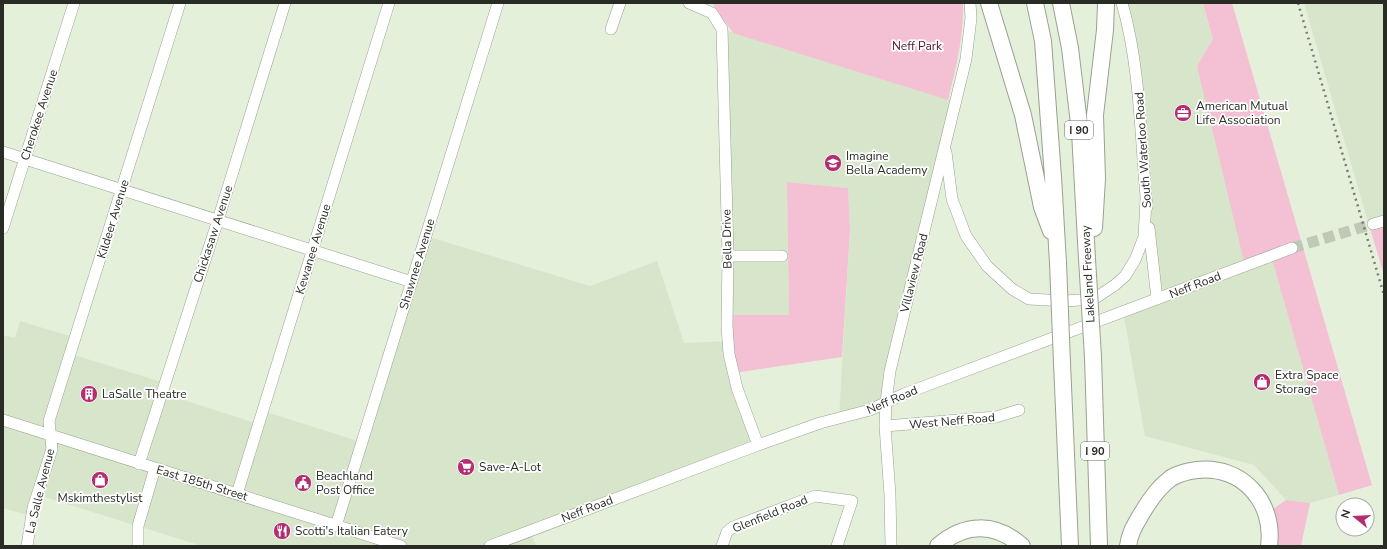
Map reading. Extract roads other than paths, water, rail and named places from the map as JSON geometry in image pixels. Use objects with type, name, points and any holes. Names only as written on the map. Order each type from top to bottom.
[{"type":"highway","points":[[989,3],[1023,115],[1042,207],[1056,244]]},
{"type":"highway","name":"I 90","points":[[1035,3],[1043,41],[1053,178],[1070,546]]},
{"type":"highway","name":"Lakeland Freeway","points":[[1061,3],[1070,48],[1080,132],[1090,258],[1090,303],[1093,357],[1098,546]]},
{"type":"highway","points":[[1090,258],[1097,179],[1095,115],[1105,30],[1106,3]]},
{"type":"highway","points":[[1128,546],[1130,534],[1146,506],[1159,490],[1172,478],[1188,472],[1207,469],[1224,472],[1236,477],[1244,481],[1254,491],[1267,513],[1270,527],[1269,546]]},
{"type":"highway","points":[[938,546],[949,537],[963,531],[979,528],[993,530],[1007,535],[1022,546]]},
{"type":"street","name":"Cherokee Avenue","points":[[3,228],[74,3]]},
{"type":"street","name":"Kildeer Avenue","points":[[51,435],[49,421],[180,3]]},
{"type":"street","name":"Chickasaw Avenue","points":[[139,464],[218,220],[285,3]]},
{"type":"street","name":"Kewanee Avenue","points":[[237,494],[389,3]]},
{"type":"street","name":"Shawnee Avenue","points":[[336,526],[498,3]]},
{"type":"street","points":[[611,29],[620,3]]},
{"type":"street","name":"Bella Drive","points":[[689,3],[712,13],[722,29],[728,256],[727,326],[730,354],[737,388],[758,445]]},
{"type":"street","name":"Villaview Road","points":[[891,546],[890,495],[885,426],[890,370],[966,59],[971,18],[970,3]]},
{"type":"street","name":"South Waterloo Road","points":[[1122,3],[1126,16],[1138,83],[1146,199],[1153,273],[1157,298]]},
{"type":"street","points":[[945,144],[952,198],[966,236],[987,266],[1012,289],[1030,299],[1065,301],[1094,298],[1115,285],[1125,276],[1135,260],[1144,237],[1146,199]]},
{"type":"street","points":[[3,152],[412,282]]},
{"type":"street","name":"Neff Road","points":[[490,546],[758,445],[820,423],[870,410],[904,394],[1292,248]]},
{"type":"street","points":[[728,256],[782,256]]},
{"type":"street","name":"West Neff Road","points":[[885,426],[996,418],[1019,410]]},
{"type":"street","name":"East 185th Street","points":[[3,420],[401,546]]},
{"type":"street","name":"La Salle Avenue","points":[[27,546],[33,508],[52,449],[51,435]]},
{"type":"street","points":[[138,546],[138,526],[155,468]]},
{"type":"street","name":"Glenfield Road","points":[[722,546],[727,532],[733,526],[815,496],[852,501],[837,546]]},
{"type":"tunnel","points":[[1292,248],[1373,224]]},
{"type":"railway","points":[[1298,3],[1384,295]]},
{"type":"place","name":"American Mutual Life Association","points":[[1183,113]]},
{"type":"place","name":"Imagine Bella Academy","points":[[833,163]]},
{"type":"place","name":"Extra Space Storage","points":[[1262,382]]},
{"type":"place","name":"LaSalle Theatre","points":[[89,394]]},
{"type":"place","name":"Save-A-Lot","points":[[466,467]]},
{"type":"place","name":"Mskimthestylist","points":[[100,480]]},
{"type":"place","name":"Beachland Post Office","points":[[303,483]]},
{"type":"place","name":"Scotti's Italian Eatery","points":[[282,531]]},
{"type":"park label","name":"Neff Park","points":[[917,46]]}]
